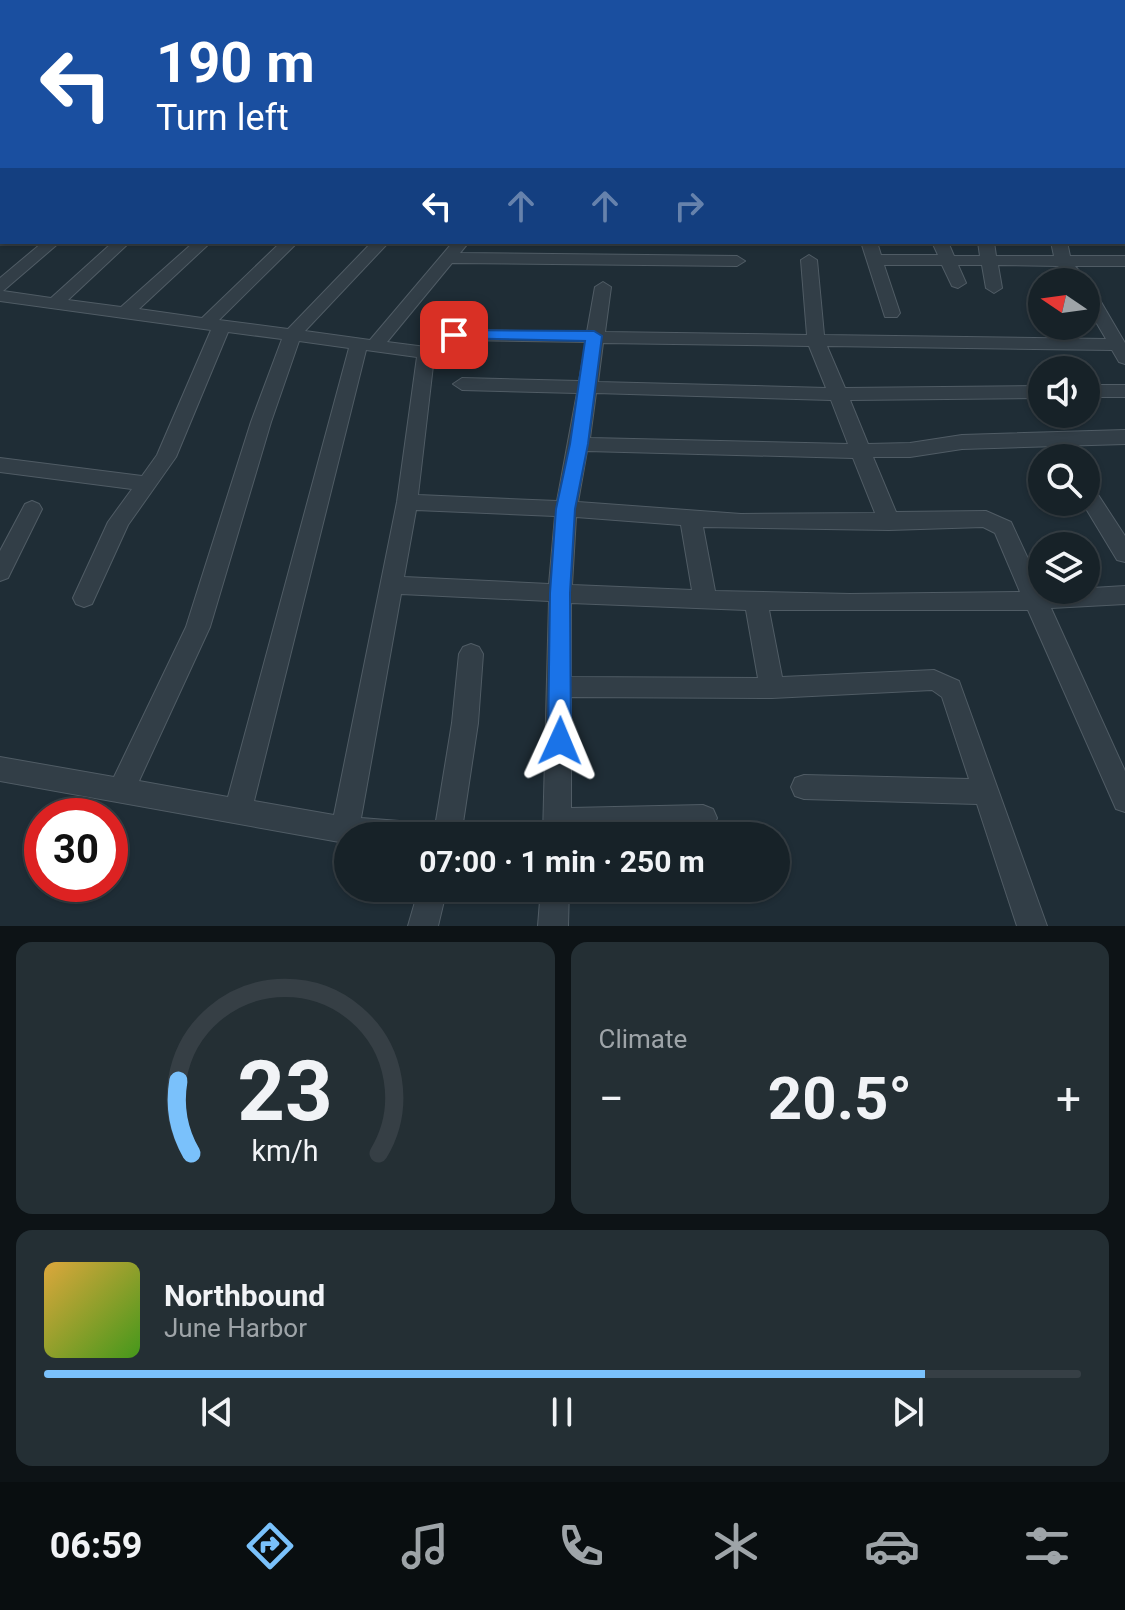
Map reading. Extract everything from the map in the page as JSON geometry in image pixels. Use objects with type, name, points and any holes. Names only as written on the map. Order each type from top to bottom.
[{"type":"street","points":[[0,287],[50,244]]},
{"type":"street","points":[[55,303],[120,244]]},
{"type":"street","points":[[126,312],[201,244]]},
{"type":"street","points":[[84,598],[119,522],[166,457],[214,324],[288,244]]},
{"type":"street","points":[[121,791],[198,627],[261,422],[292,335],[379,244]]},
{"type":"street","points":[[238,811],[366,344],[459,244]]},
{"type":"street","points":[[869,244],[891,313]]},
{"type":"street","points":[[941,244],[958,283]]},
{"type":"street","points":[[986,244],[986,261],[994,288]]},
{"type":"street","points":[[1059,244],[1063,261],[1069,268]]},
{"type":"street","points":[[447,258],[737,261]]},
{"type":"street","points":[[809,260],[809,296],[816,340],[889,522]]},
{"type":"street","points":[[873,260],[1125,261]]},
{"type":"street","points":[[558,822],[560,593],[566,509],[603,287]]},
{"type":"street","points":[[0,296],[426,353],[449,348],[454,335],[816,340],[1121,351]]},
{"type":"street","points":[[1100,314],[1121,351]]},
{"type":"street","points":[[347,822],[407,502],[426,353]]},
{"type":"street","points":[[462,384],[836,394],[1028,392]]},
{"type":"street","points":[[1100,391],[1125,391]]},
{"type":"street","points":[[1086,444],[1125,437]]},
{"type":"street","points":[[579,444],[858,451],[910,450],[962,442],[1028,447]]},
{"type":"street","points":[[0,465],[149,484]]},
{"type":"street","points":[[407,502],[566,509],[691,519],[889,522],[986,519],[1003,528],[1028,581]]},
{"type":"street","points":[[0,572],[32,509]]},
{"type":"street","points":[[1100,514],[1125,554]]},
{"type":"street","points":[[691,519],[705,600]]},
{"type":"street","points":[[392,585],[756,602],[1028,602]]},
{"type":"street","points":[[1100,597],[1125,595]]},
{"type":"street","points":[[756,602],[772,688]]},
{"type":"street","points":[[1039,604],[1125,800]]},
{"type":"street","points":[[449,822],[465,723],[471,654]]},
{"type":"street","points":[[561,687],[772,688],[934,680],[942,683],[954,695],[1032,926]]},
{"type":"street","points":[[0,769],[334,828]]},
{"type":"street","points":[[804,787],[985,792]]},
{"type":"street","points":[[645,822],[703,818]]},
{"type":"street","points":[[423,926],[429,902]]},
{"type":"street","points":[[553,926],[554,902]]},
{"type":"route","points":[[454,335],[594,336],[579,444],[566,509],[560,593],[560,741]]}]
